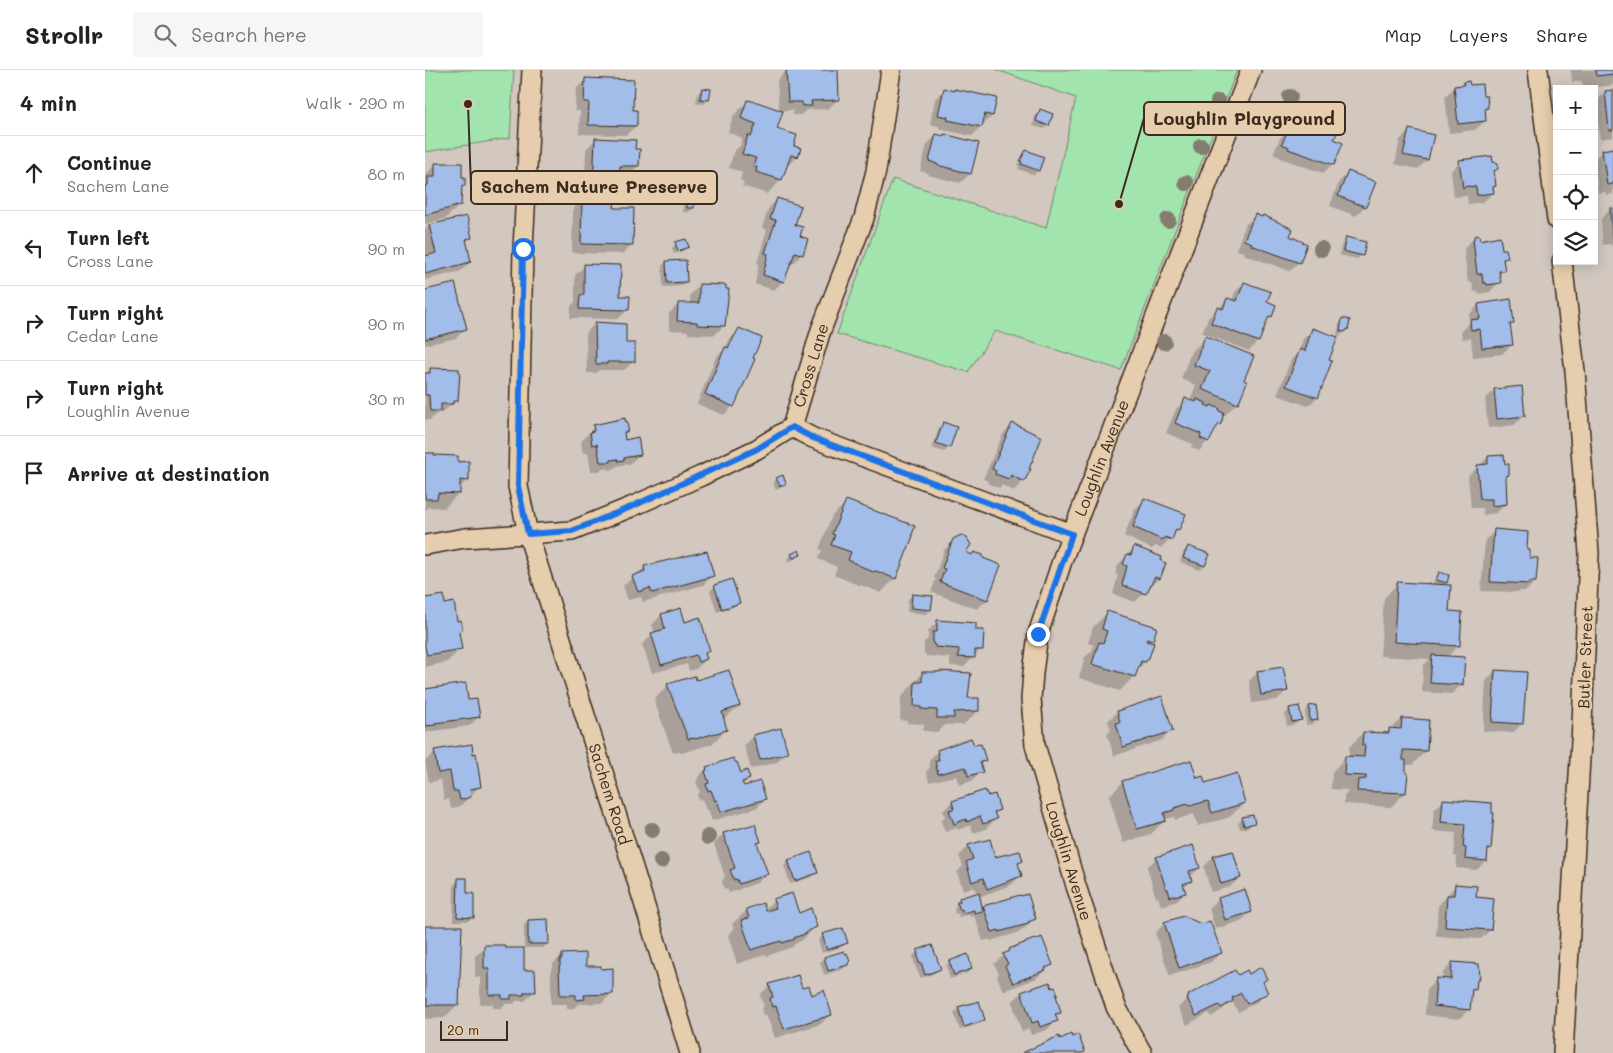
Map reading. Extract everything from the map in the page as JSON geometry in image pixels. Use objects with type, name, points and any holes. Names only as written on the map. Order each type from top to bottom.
[{"type":"street","name":"Sachem Road","points":[[532,70],[523,249],[518,486],[528,534],[690,1053]]},
{"type":"street","name":"Cross Lane","points":[[425,545],[465,538],[572,531],[631,507],[757,449],[792,427],[821,330],[864,218],[877,162],[891,70]]},
{"type":"street","name":"Loughlin Avenue","points":[[1142,1053],[1116,1007],[1076,886],[1035,746],[1031,699],[1033,673],[1038,634],[1072,534],[1251,70]]},
{"type":"street","points":[[1538,70],[1553,188]]},
{"type":"street","name":"Butler Street","points":[[1562,265],[1575,371],[1589,553],[1582,724],[1563,1053]]},
{"type":"street","points":[[792,427],[813,438],[1072,534]]},
{"type":"green space","points":[[425,70],[514,70],[510,138],[425,152]]},
{"type":"green space","points":[[997,70],[1237,70],[1121,370],[995,331],[968,372],[837,334],[893,179],[1046,228],[1076,98]]},
{"type":"building","points":[[786,70],[838,70],[839,100],[811,101],[812,106],[802,106],[802,102],[788,102]]},
{"type":"building","points":[[1596,70],[1613,70],[1613,74],[1597,76]]},
{"type":"building","points":[[585,78],[634,80],[633,110],[637,110],[637,126],[588,125],[589,102],[584,102]]},
{"type":"building","points":[[1469,81],[1470,85],[1482,84],[1483,96],[1487,96],[1488,108],[1485,108],[1486,121],[1458,124],[1454,86],[1464,85],[1463,82]]},
{"type":"building","points":[[702,88],[711,89],[709,100],[700,99]]},
{"type":"building","points":[[944,88],[997,98],[993,116],[985,114],[982,127],[947,120],[948,117],[938,115]]},
{"type":"building","points":[[1613,90],[1613,130],[1609,130],[1605,91]]},
{"type":"building","points":[[747,100],[783,111],[777,129],[797,135],[794,146],[801,148],[798,157],[791,155],[782,180],[756,172],[757,167],[753,166],[756,158],[742,154],[748,135],[751,137],[756,124],[741,118]]},
{"type":"building","points":[[1040,109],[1053,114],[1049,126],[1036,121]]},
{"type":"building","points":[[1299,118],[1337,133],[1334,139],[1343,143],[1334,165],[1288,149],[1289,147],[1282,144],[1289,127],[1297,130],[1300,122],[1298,121]]},
{"type":"building","points":[[1409,129],[1434,135],[1428,160],[1403,155]]},
{"type":"building","points":[[936,134],[943,136],[944,134],[979,143],[971,174],[929,161]]},
{"type":"building","points":[[595,138],[636,140],[635,149],[640,149],[639,166],[620,166],[620,189],[593,188]]},
{"type":"building","points":[[1613,148],[1613,184],[1607,185],[1602,150]]},
{"type":"building","points":[[1026,150],[1044,157],[1039,171],[1021,164],[1022,162],[1020,161]]},
{"type":"building","points":[[1492,156],[1493,162],[1498,163],[1498,169],[1494,171],[1496,186],[1493,187],[1494,193],[1477,195],[1476,187],[1467,186],[1463,188],[1459,160]]},
{"type":"building","points":[[435,163],[462,163],[462,177],[465,177],[465,186],[462,186],[461,205],[425,215],[425,186],[428,185],[428,177],[435,177]]},
{"type":"building","points":[[1348,171],[1376,182],[1366,207],[1338,196]]},
{"type":"building","points":[[582,198],[615,199],[614,208],[634,208],[633,245],[581,244]]},
{"type":"building","points":[[777,198],[801,206],[795,225],[803,227],[800,236],[808,239],[803,255],[795,252],[784,282],[763,275],[768,254],[765,253],[776,220],[770,219]]},
{"type":"building","points":[[687,200],[694,200],[694,208],[687,208]]},
{"type":"building","points":[[1610,208],[1613,208],[1613,236],[1612,236]]},
{"type":"building","points":[[1255,214],[1262,217],[1263,215],[1293,229],[1290,236],[1307,244],[1300,263],[1251,245],[1252,243],[1244,240]]},
{"type":"building","points":[[467,216],[472,238],[466,239],[471,262],[425,274],[425,256],[436,253],[429,225]]},
{"type":"building","points":[[1479,235],[1480,240],[1500,236],[1502,249],[1506,249],[1508,258],[1503,259],[1505,271],[1499,271],[1501,283],[1487,285],[1483,283],[1482,274],[1477,274],[1473,239],[1474,236]]},
{"type":"building","points":[[1346,237],[1366,242],[1363,256],[1343,251]]},
{"type":"building","points":[[686,239],[689,247],[678,251],[675,242]]},
{"type":"building","points":[[686,260],[687,282],[667,283],[666,261]]},
{"type":"building","points":[[584,264],[621,265],[620,296],[630,296],[629,310],[579,309],[580,295],[584,295]]},
{"type":"building","points":[[1244,282],[1271,292],[1267,301],[1276,305],[1272,317],[1269,316],[1259,342],[1211,323],[1217,307],[1223,309],[1227,298],[1237,301]]},
{"type":"building","points":[[455,283],[467,329],[425,339],[425,290]]},
{"type":"building","points":[[699,284],[726,285],[726,289],[729,289],[725,326],[697,325],[697,322],[677,321],[678,303],[699,303]]},
{"type":"building","points":[[1511,299],[1514,324],[1510,324],[1513,345],[1482,348],[1480,329],[1471,330],[1470,320],[1480,319],[1478,304]]},
{"type":"building","points":[[1342,318],[1350,320],[1348,330],[1345,332],[1340,331]]},
{"type":"building","points":[[595,322],[626,324],[626,343],[635,343],[635,362],[596,364]]},
{"type":"building","points":[[739,328],[762,338],[734,407],[705,394],[725,347],[728,348]]},
{"type":"building","points":[[1312,328],[1338,337],[1329,360],[1332,361],[1318,398],[1286,386],[1300,349],[1305,351]]},
{"type":"building","points":[[1205,336],[1254,356],[1244,380],[1247,382],[1238,404],[1202,389],[1210,371],[1194,365]]},
{"type":"building","points":[[430,368],[459,369],[460,372],[458,401],[453,401],[453,404],[441,404],[441,411],[430,411],[429,395],[425,395],[425,373],[430,373]]},
{"type":"building","points":[[1522,386],[1525,416],[1497,419],[1494,389]]},
{"type":"building","points":[[1185,398],[1196,402],[1197,399],[1206,403],[1205,405],[1210,407],[1211,405],[1220,409],[1219,411],[1224,413],[1221,424],[1218,425],[1209,442],[1200,438],[1201,434],[1175,423]]},
{"type":"building","points":[[625,418],[628,428],[627,432],[624,432],[625,440],[638,437],[641,455],[624,458],[624,460],[600,462],[597,444],[592,445],[590,432],[594,431],[593,425]]},
{"type":"building","points":[[943,422],[957,427],[950,448],[936,443]]},
{"type":"building","points":[[1012,423],[1042,437],[1029,469],[1031,469],[1024,482],[1011,475],[1009,479],[995,474],[996,471],[992,469]]},
{"type":"building","points":[[425,453],[458,456],[458,462],[469,461],[469,481],[460,480],[460,494],[438,493],[437,499],[425,499]]},
{"type":"building","points":[[1504,455],[1505,464],[1509,464],[1509,475],[1506,476],[1507,504],[1492,506],[1492,499],[1480,499],[1477,465],[1488,464],[1488,456]]},
{"type":"building","points":[[783,475],[786,484],[780,486],[776,478]]},
{"type":"building","points":[[1144,498],[1186,514],[1179,530],[1176,529],[1172,540],[1165,537],[1162,540],[1133,527]]},
{"type":"building","points":[[846,500],[915,526],[896,579],[876,571],[873,572],[848,560],[851,552],[831,545],[835,535],[832,534]]},
{"type":"building","points":[[1494,529],[1528,532],[1527,549],[1530,550],[1530,558],[1538,558],[1536,582],[1529,582],[1529,584],[1490,582]]},
{"type":"building","points":[[961,535],[967,538],[971,545],[966,552],[972,555],[974,552],[983,555],[983,558],[1001,565],[988,600],[940,582],[945,569],[942,568],[953,539]]},
{"type":"building","points":[[1134,546],[1162,557],[1161,561],[1166,563],[1160,579],[1155,577],[1146,594],[1122,585],[1127,566],[1123,564],[1127,554],[1131,555]]},
{"type":"building","points":[[1188,546],[1210,554],[1205,566],[1183,558]]},
{"type":"building","points":[[799,550],[801,555],[793,558],[791,554]]},
{"type":"building","points":[[707,551],[714,576],[652,593],[650,588],[638,592],[632,576],[645,571],[644,566]]},
{"type":"building","points":[[1439,572],[1449,575],[1447,583],[1436,580]]},
{"type":"building","points":[[732,579],[740,603],[722,609],[714,585]]},
{"type":"building","points":[[1397,582],[1451,585],[1449,611],[1462,612],[1460,646],[1394,642]]},
{"type":"building","points":[[912,594],[933,596],[931,610],[911,608]]},
{"type":"building","points":[[444,595],[445,604],[454,602],[457,621],[461,620],[463,631],[459,632],[462,649],[427,655],[425,647],[425,598]]},
{"type":"building","points":[[681,608],[685,622],[700,617],[710,651],[705,653],[707,659],[698,662],[696,655],[661,665],[651,633],[665,629],[661,614]]},
{"type":"building","points":[[1107,611],[1157,627],[1153,641],[1147,639],[1146,641],[1154,643],[1149,658],[1146,662],[1141,661],[1135,677],[1092,664],[1099,642],[1103,643],[1107,631],[1102,629]]},
{"type":"building","points":[[937,620],[976,623],[976,630],[984,630],[983,650],[975,650],[975,658],[958,657],[959,649],[935,647],[933,644],[933,632],[937,632]]},
{"type":"building","points":[[1432,655],[1465,657],[1463,685],[1430,683]]},
{"type":"building","points":[[1283,667],[1288,691],[1261,695],[1257,671]]},
{"type":"building","points":[[729,670],[740,706],[722,712],[727,730],[695,739],[688,739],[667,684],[695,676],[696,680]]},
{"type":"building","points":[[1495,670],[1527,672],[1523,724],[1492,722]]},
{"type":"building","points":[[922,672],[971,673],[968,698],[979,698],[979,711],[954,712],[954,718],[937,718],[937,710],[921,709],[921,707],[914,706],[915,682],[922,682]]},
{"type":"building","points":[[466,683],[468,700],[477,699],[480,717],[425,726],[425,689]]},
{"type":"building","points":[[1162,696],[1173,731],[1123,747],[1116,723],[1120,722],[1117,711]]},
{"type":"building","points":[[1316,705],[1318,720],[1310,721],[1309,706]]},
{"type":"building","points":[[1299,706],[1302,720],[1292,722],[1289,708]]},
{"type":"building","points":[[1402,718],[1429,720],[1427,751],[1403,750],[1403,760],[1406,760],[1406,773],[1408,773],[1406,793],[1357,791],[1358,780],[1366,779],[1366,776],[1344,775],[1345,756],[1364,757],[1365,745],[1362,745],[1363,732],[1389,733],[1389,728],[1401,729]]},
{"type":"building","points":[[781,728],[788,753],[760,760],[753,735]]},
{"type":"building","points":[[971,738],[974,745],[981,744],[986,761],[980,762],[983,772],[968,776],[966,767],[938,774],[935,761],[939,760],[937,750]]},
{"type":"building","points":[[472,744],[473,754],[476,753],[481,787],[470,789],[471,797],[460,800],[458,791],[453,791],[450,771],[438,773],[434,750]]},
{"type":"building","points":[[733,758],[737,762],[741,773],[747,770],[750,779],[742,782],[744,786],[760,781],[766,799],[721,812],[711,790],[708,791],[706,784],[709,783],[705,771],[707,770],[706,767]]},
{"type":"building","points":[[1191,760],[1197,778],[1203,776],[1205,783],[1237,773],[1245,803],[1212,813],[1208,801],[1189,806],[1188,804],[1164,813],[1166,821],[1137,829],[1122,781]]},
{"type":"building","points":[[985,790],[988,796],[995,794],[1000,810],[994,812],[997,819],[983,824],[980,816],[967,822],[966,819],[954,824],[949,810],[954,809],[952,801]]},
{"type":"building","points":[[1443,799],[1492,803],[1492,813],[1494,813],[1491,850],[1488,849],[1487,861],[1465,859],[1466,848],[1463,847],[1465,824],[1441,822]]},
{"type":"building","points":[[1253,815],[1255,823],[1244,826],[1242,817]]},
{"type":"building","points":[[755,824],[761,842],[757,843],[768,874],[739,884],[737,879],[734,880],[730,870],[735,868],[723,833]]},
{"type":"building","points":[[990,839],[995,857],[1020,851],[1023,861],[1018,863],[1022,876],[987,889],[983,878],[972,882],[966,862],[973,859],[968,845]]},
{"type":"building","points":[[1193,845],[1200,868],[1189,871],[1192,881],[1183,884],[1186,893],[1170,897],[1156,857]]},
{"type":"building","points":[[1233,851],[1241,878],[1221,884],[1213,856]]},
{"type":"building","points":[[811,852],[818,873],[795,881],[788,860]]},
{"type":"building","points":[[458,878],[467,878],[467,893],[474,893],[474,918],[457,917]]},
{"type":"building","points":[[1455,884],[1477,886],[1476,897],[1494,899],[1491,930],[1445,927],[1447,895],[1454,895]]},
{"type":"building","points":[[1245,889],[1252,912],[1225,920],[1218,898]]},
{"type":"building","points":[[792,893],[799,913],[811,908],[817,927],[795,939],[751,950],[741,920],[749,918],[746,909],[763,903],[766,911],[776,908],[773,899]]},
{"type":"building","points":[[979,893],[983,911],[974,913],[974,910],[963,913],[957,902],[960,902],[959,898]]},
{"type":"building","points":[[1028,894],[1036,919],[1028,922],[1028,924],[999,932],[999,930],[992,932],[983,906]]},
{"type":"building","points":[[1184,916],[1201,924],[1210,921],[1222,953],[1179,968],[1164,922]]},
{"type":"building","points":[[548,919],[549,944],[528,944],[528,920]]},
{"type":"building","points":[[425,926],[462,926],[459,1005],[427,1005],[427,998],[425,998]]},
{"type":"building","points":[[843,928],[848,943],[827,950],[822,934]]},
{"type":"building","points":[[1042,937],[1053,965],[1045,968],[1046,970],[1013,983],[1005,966],[1008,964],[1003,954],[1010,951],[1009,949]]},
{"type":"building","points":[[484,945],[505,945],[505,948],[524,948],[524,970],[535,970],[536,992],[524,992],[524,995],[511,995],[511,999],[502,999],[502,995],[489,995],[489,968],[484,968]]},
{"type":"building","points":[[932,945],[941,969],[925,975],[921,962],[919,963],[917,950]]},
{"type":"building","points":[[844,951],[845,954],[847,953],[850,962],[848,965],[828,971],[824,957]]},
{"type":"building","points":[[586,953],[586,966],[601,966],[601,969],[613,968],[613,994],[584,995],[585,999],[576,1000],[576,995],[560,995],[559,966],[562,954]]},
{"type":"building","points":[[968,954],[972,969],[954,975],[949,961]]},
{"type":"building","points":[[1452,962],[1479,964],[1480,978],[1477,980],[1476,990],[1472,989],[1470,1010],[1434,1006],[1436,978],[1451,979]]},
{"type":"building","points":[[1261,967],[1267,979],[1263,982],[1268,993],[1247,1004],[1241,993],[1232,998],[1233,1001],[1221,1008],[1219,1005],[1196,1016],[1187,998],[1189,997],[1188,995],[1235,970],[1238,975],[1247,970],[1249,974]]},
{"type":"building","points":[[798,975],[802,988],[809,986],[812,995],[824,990],[832,1015],[784,1029],[776,1006],[772,1007],[770,998],[773,997],[769,984]]},
{"type":"building","points":[[1050,982],[1052,988],[1055,987],[1058,994],[1056,995],[1061,1013],[1055,1014],[1058,1021],[1040,1027],[1038,1021],[1032,1023],[1021,992]]},
{"type":"building","points":[[979,1001],[985,1020],[964,1027],[958,1007]]},
{"type":"building","points":[[1071,1034],[1072,1037],[1078,1034],[1085,1052],[1022,1053],[1059,1036],[1060,1039]]},
{"type":"place","name":"Sachem Nature Preserve","points":[[468,104]]},
{"type":"place","name":"Loughlin Playground","points":[[1119,204]]},
{"type":"route","points":[[523,249],[518,486],[528,534],[572,531],[701,476],[757,449],[792,427],[813,438],[1072,534],[1038,634]]}]
